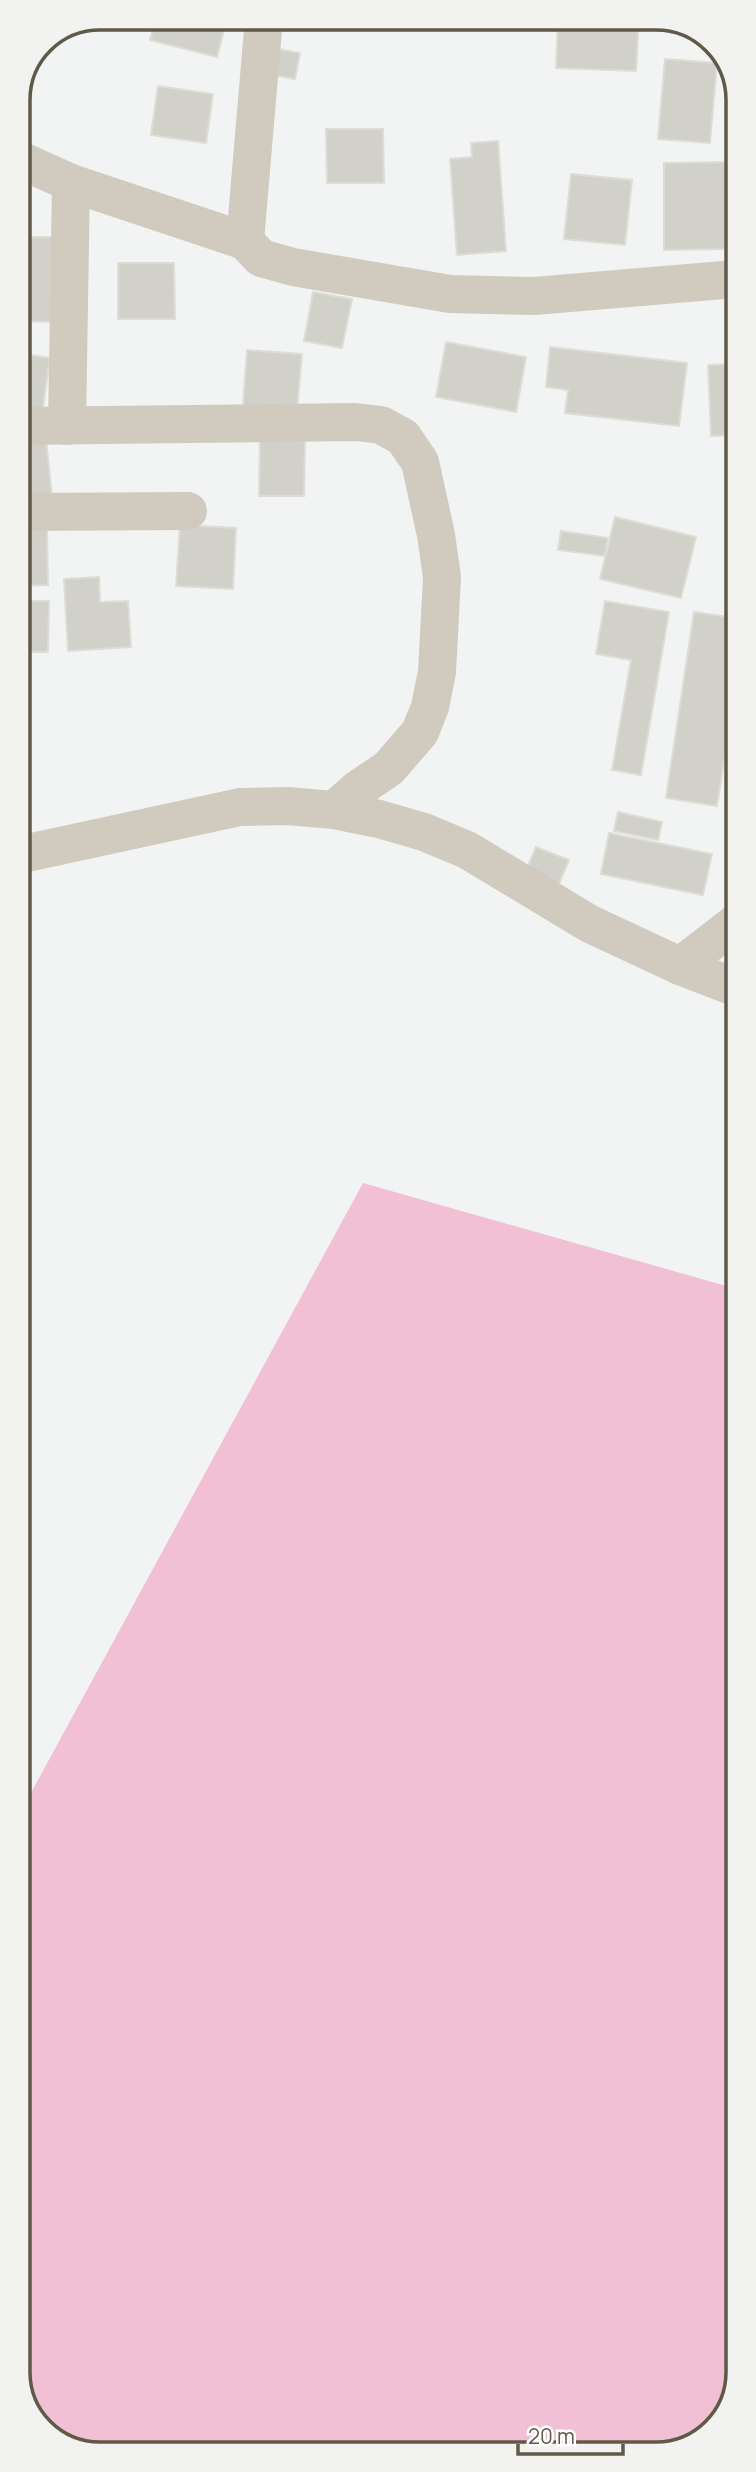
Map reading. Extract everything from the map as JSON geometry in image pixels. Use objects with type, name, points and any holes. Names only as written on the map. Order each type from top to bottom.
[{"type":"street","points":[[245,241],[263,30]]},
{"type":"street","points":[[30,164],[71,183],[245,241],[261,258],[293,267],[450,294],[534,296],[726,280]]},
{"type":"street","points":[[67,426],[71,183]]},
{"type":"street","points":[[30,426],[356,422],[381,425],[403,437],[420,462],[436,534],[442,577],[437,672],[430,707],[420,732],[389,768],[358,789],[334,810]]},
{"type":"street","points":[[30,512],[188,511]]},
{"type":"street","points":[[30,853],[240,807],[287,806],[334,810],[424,832],[467,850],[590,924],[680,966],[726,984]]},
{"type":"street","points":[[680,966],[726,930]]},
{"type":"shaded area","points":[[363,1183],[726,1286],[726,2382],[717,2407],[706,2422],[683,2437],[666,2442],[95,2442],[73,2437],[47,2419],[37,2403],[30,2382],[30,1795]]},
{"type":"building","points":[[153,30],[224,30],[217,57],[150,40]]},
{"type":"building","points":[[558,30],[638,30],[636,71],[556,68]]},
{"type":"building","points":[[272,48],[300,53],[295,79],[267,74]]},
{"type":"building","points":[[665,59],[716,63],[710,143],[658,139]]},
{"type":"building","points":[[158,86],[213,94],[206,143],[151,135]]},
{"type":"building","points":[[326,129],[383,129],[384,183],[327,183]]},
{"type":"building","points":[[498,141],[506,251],[457,255],[450,159],[472,157],[471,143]]},
{"type":"building","points":[[725,162],[726,249],[664,250],[664,163]]},
{"type":"building","points":[[571,174],[632,180],[625,245],[564,239]]},
{"type":"building","points":[[30,237],[58,237],[56,322],[30,321]]},
{"type":"building","points":[[118,263],[174,263],[175,319],[118,319]]},
{"type":"building","points":[[313,292],[352,299],[342,348],[304,341]]},
{"type":"building","points":[[446,342],[526,357],[516,412],[436,397]]},
{"type":"building","points":[[550,347],[687,363],[679,426],[565,413],[568,390],[546,387]]},
{"type":"building","points":[[247,350],[302,354],[297,410],[243,406]]},
{"type":"building","points":[[30,355],[50,358],[42,414],[30,412]]},
{"type":"building","points":[[726,364],[726,435],[711,436],[708,365]]},
{"type":"building","points":[[46,439],[52,496],[30,498],[30,441]]},
{"type":"building","points":[[260,440],[305,441],[304,496],[259,496]]},
{"type":"building","points":[[615,517],[696,537],[681,598],[600,579]]},
{"type":"building","points":[[180,525],[236,528],[233,589],[176,586]]},
{"type":"building","points":[[30,530],[47,530],[48,585],[30,586]]},
{"type":"building","points":[[561,531],[608,538],[605,556],[558,550]]},
{"type":"building","points":[[99,577],[100,602],[128,601],[131,647],[68,651],[64,579]]},
{"type":"building","points":[[30,601],[49,601],[48,652],[30,652]]},
{"type":"building","points":[[605,601],[669,612],[641,775],[612,770],[631,660],[596,654]]},
{"type":"building","points":[[694,612],[726,617],[726,748],[717,806],[666,798]]},
{"type":"building","points":[[618,812],[662,822],[658,840],[614,831]]},
{"type":"building","points":[[609,833],[712,854],[703,895],[601,874]]},
{"type":"building","points":[[536,847],[569,860],[559,884],[526,871]]}]
